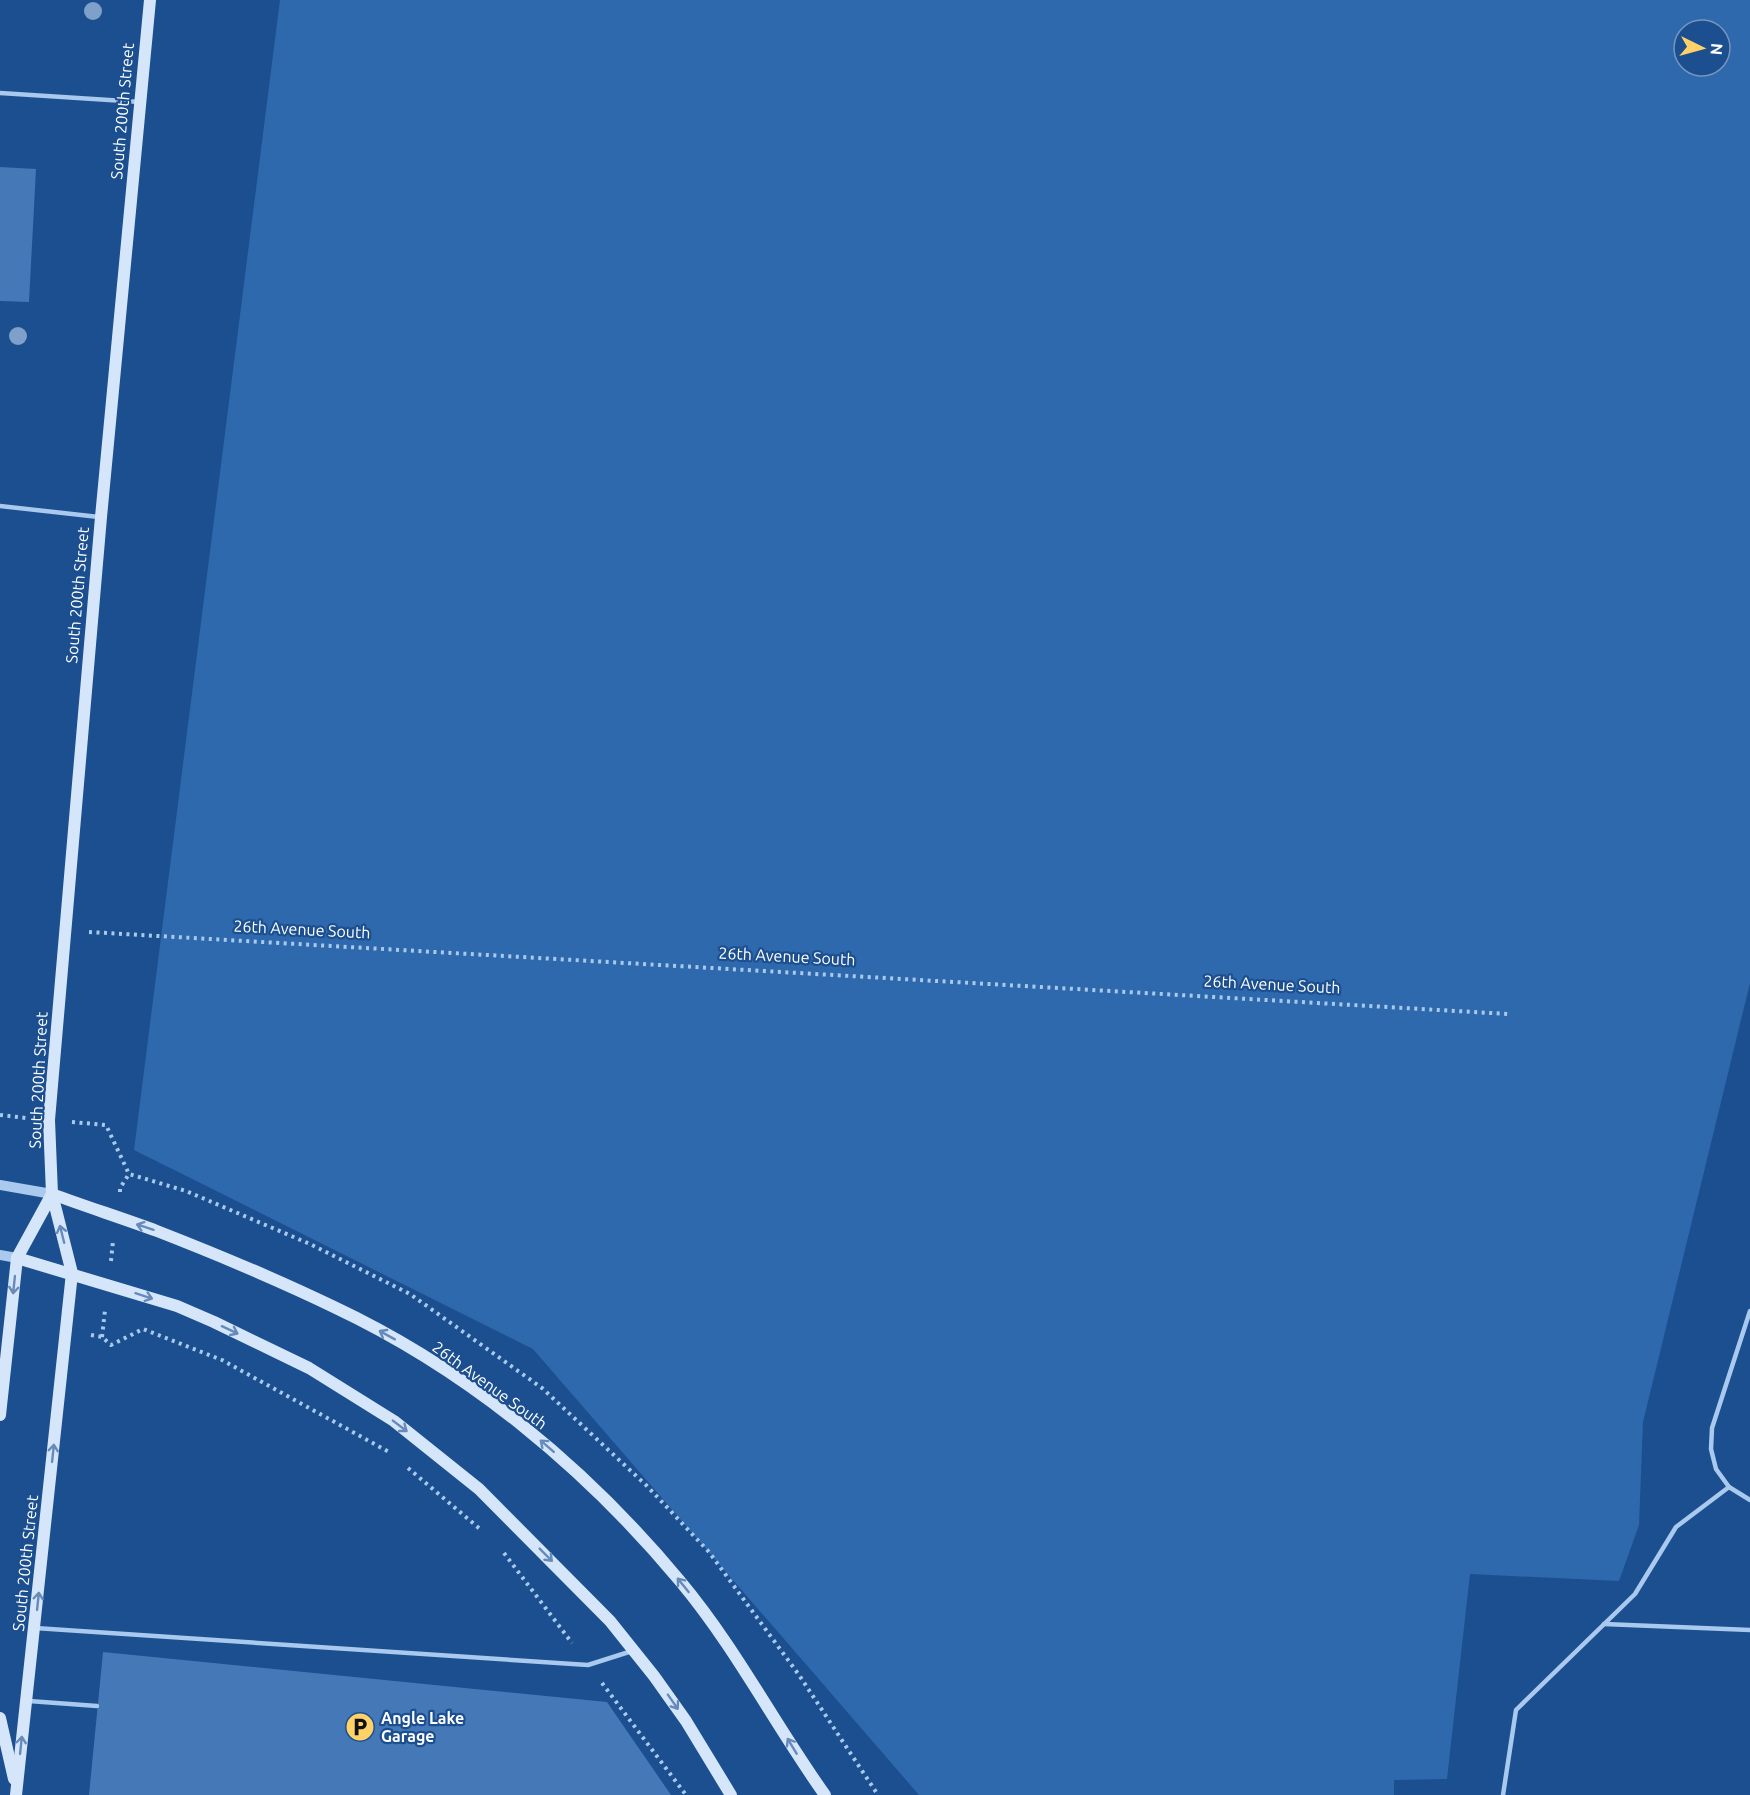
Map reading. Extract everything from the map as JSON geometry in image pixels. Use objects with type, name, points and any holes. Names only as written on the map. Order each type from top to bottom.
[{"type":"main road","name":"South 200th Street","points":[[16,1792],[72,1273],[52,1194],[49,1120],[101,517],[150,0]]},
{"type":"main road","points":[[0,1415],[16,1258],[52,1194]]},
{"type":"main road","name":"26th Avenue South","points":[[52,1194],[156,1230],[336,1308],[393,1338],[442,1368],[520,1424],[566,1463],[648,1544],[682,1583],[718,1629],[825,1795]]},
{"type":"main road","points":[[16,1258],[177,1306],[309,1368],[394,1421],[479,1488],[610,1621],[686,1721],[731,1795]]},
{"type":"main road","points":[[0,1718],[16,1792]]},
{"type":"street","name":"26th Avenue South","points":[[0,1185],[52,1194]]},
{"type":"street","points":[[0,1255],[16,1258]]},
{"type":"lane","points":[[0,93],[140,102]]},
{"type":"lane","points":[[0,506],[101,517]]},
{"type":"lane","points":[[1750,1311],[1712,1428],[1711,1449],[1716,1469],[1729,1486],[1750,1500]]},
{"type":"lane","points":[[1503,1795],[1516,1710],[1635,1594],[1676,1527],[1729,1486]]},
{"type":"lane","points":[[1604,1624],[1750,1630]]},
{"type":"lane","points":[[35,1628],[588,1665],[634,1650]]},
{"type":"lane","points":[[26,1701],[97,1706]]},
{"type":"path","name":"26th Avenue South","points":[[64,931],[1508,1014]]},
{"type":"path","points":[[92,1124],[106,1125],[129,1174],[120,1188]]},
{"type":"path","points":[[102,1337],[111,1346],[143,1329],[222,1360],[391,1453]]},
{"type":"path","points":[[400,1461],[489,1537]]},
{"type":"path","points":[[498,1544],[686,1795]]},
{"type":"shaded area","points":[[280,0],[1750,0],[1750,983],[1643,1422],[1639,1525],[1619,1581],[1470,1574],[1447,1779],[1394,1780],[1394,1795],[919,1795],[533,1349],[134,1150]]},
{"type":"building","points":[[0,167],[36,169],[29,302],[0,301]]},
{"type":"building","name":"Angle Lake Garage","points":[[103,1652],[607,1702],[671,1795],[89,1795]]},
{"type":"place","name":"Angle Lake Garage","points":[[360,1727]]}]
